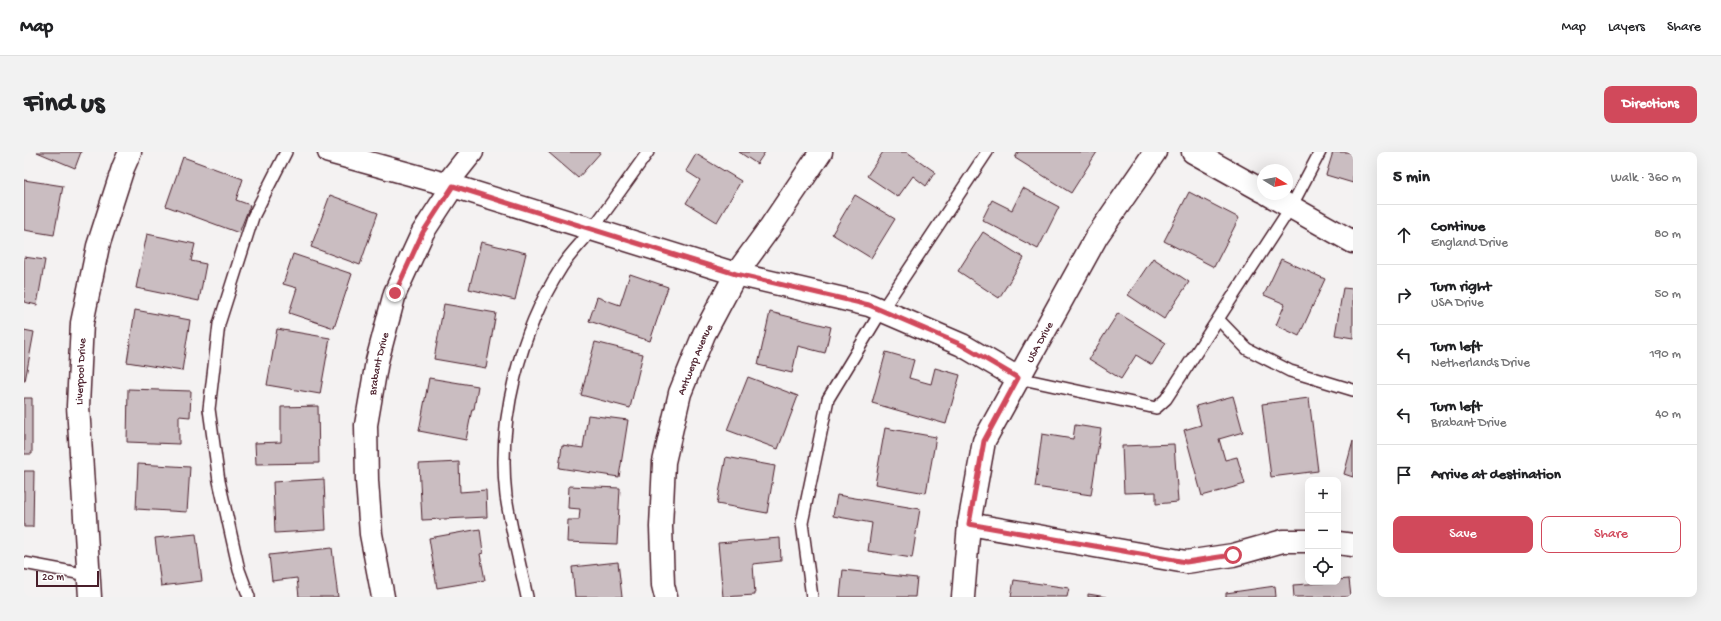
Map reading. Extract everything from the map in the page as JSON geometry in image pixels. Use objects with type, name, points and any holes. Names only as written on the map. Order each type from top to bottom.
[{"type":"street","name":"Liverpool Drive","points":[[90,597],[78,406],[82,323],[98,246],[123,168],[130,152]]},
{"type":"street","points":[[329,152],[453,186],[736,274],[869,305],[962,345],[1018,378]]},
{"type":"street","name":"Brabant Drive","points":[[383,597],[371,534],[367,481],[366,425],[377,361],[395,293],[423,232],[453,186],[452,177],[472,152]]},
{"type":"street","name":"Antwerp Avenue","points":[[666,597],[663,586],[661,527],[664,462],[680,393],[704,334],[736,274],[771,226],[821,152]]},
{"type":"street","name":"USA Drive","points":[[963,597],[969,524],[984,441],[1018,378],[1040,343],[1097,236],[1155,152]]},
{"type":"street","points":[[1193,152],[1257,188]]},
{"type":"street","points":[[1279,200],[1353,242]]},
{"type":"street","points":[[969,524],[1186,562],[1233,555],[1283,541],[1305,541]]},
{"type":"street","points":[[1341,543],[1353,545]]},
{"type":"lane","points":[[249,597],[239,570],[219,480],[209,409],[219,324],[253,216],[286,152]]},
{"type":"lane","points":[[527,597],[506,496],[505,462],[508,409],[515,374],[532,324],[560,269],[576,247],[592,229],[648,152]]},
{"type":"lane","points":[[812,597],[802,523],[828,399],[882,310],[987,152]]},
{"type":"lane","points":[[1018,378],[1156,408],[1166,399],[1291,207],[1320,152]]},
{"type":"lane","points":[[1218,319],[1246,349],[1290,371],[1353,390]]},
{"type":"lane","points":[[24,563],[88,575]]},
{"type":"building","points":[[37,152],[81,152],[75,168]]},
{"type":"building","points":[[548,152],[601,152],[578,178]]},
{"type":"building","points":[[739,152],[765,152],[757,164]]},
{"type":"building","points":[[883,152],[907,152],[935,172],[926,186],[913,176],[898,197],[867,176]]},
{"type":"building","points":[[1018,152],[1097,152],[1071,193],[1015,158]]},
{"type":"building","points":[[1333,152],[1353,152],[1353,183],[1326,175]]},
{"type":"building","points":[[696,154],[741,181],[717,222],[686,203],[700,180],[686,171]]},
{"type":"building","points":[[183,157],[243,179],[236,200],[250,205],[239,233],[166,206]]},
{"type":"building","points":[[24,180],[63,186],[54,235],[24,230]]},
{"type":"building","points":[[1023,188],[1059,207],[1038,249],[982,220],[992,200],[1012,210]]},
{"type":"building","points":[[1189,192],[1239,218],[1214,267],[1164,241]]},
{"type":"building","points":[[330,195],[378,213],[360,265],[311,247]]},
{"type":"building","points":[[855,195],[895,219],[871,258],[832,234]]},
{"type":"building","points":[[983,232],[1024,258],[999,298],[958,271]]},
{"type":"building","points":[[147,234],[195,244],[191,261],[206,264],[199,301],[136,288]]},
{"type":"building","points":[[481,242],[526,253],[515,300],[469,289]]},
{"type":"building","points":[[293,254],[352,274],[334,328],[289,313],[297,288],[283,284]]},
{"type":"building","points":[[24,257],[45,260],[37,305],[24,302]]},
{"type":"building","points":[[1153,258],[1189,282],[1164,319],[1128,295]]},
{"type":"building","points":[[1281,259],[1325,279],[1299,336],[1276,325],[1285,304],[1264,295]]},
{"type":"building","points":[[630,274],[668,287],[650,341],[589,321],[597,297],[620,305]]},
{"type":"building","points":[[1343,288],[1353,289],[1353,338],[1335,335]]},
{"type":"building","points":[[444,304],[496,313],[486,368],[434,359]]},
{"type":"building","points":[[135,310],[190,320],[182,371],[127,362]]},
{"type":"building","points":[[770,312],[831,327],[825,353],[798,346],[792,373],[758,365]]},
{"type":"building","points":[[1118,313],[1166,343],[1152,365],[1136,355],[1121,379],[1089,359]]},
{"type":"building","points":[[277,329],[330,338],[320,394],[267,385]]},
{"type":"building","points":[[24,330],[34,332],[25,381],[24,381]]},
{"type":"building","points":[[595,342],[643,354],[630,408],[581,395]]},
{"type":"building","points":[[886,352],[914,360],[909,378],[931,384],[935,368],[960,375],[946,424],[872,403]]},
{"type":"building","points":[[748,377],[798,396],[778,449],[727,430]]},
{"type":"building","points":[[429,378],[478,386],[466,440],[419,431]]},
{"type":"building","points":[[128,389],[191,391],[190,417],[179,416],[179,444],[127,442]]},
{"type":"building","points":[[1233,396],[1243,432],[1219,439],[1225,460],[1237,457],[1245,484],[1202,496],[1184,430],[1201,425],[1196,406]]},
{"type":"building","points":[[24,398],[32,398],[32,454],[24,454]]},
{"type":"building","points":[[1309,398],[1318,471],[1271,477],[1262,404]]},
{"type":"building","points":[[318,406],[319,463],[256,464],[255,443],[281,442],[281,407]]},
{"type":"building","points":[[588,415],[628,420],[619,477],[559,468],[562,445],[583,448]]},
{"type":"building","points":[[1075,425],[1101,429],[1091,495],[1035,487],[1042,434],[1073,439]]},
{"type":"building","points":[[885,428],[936,437],[926,493],[875,484]]},
{"type":"building","points":[[1353,441],[1353,477],[1344,474]]},
{"type":"building","points":[[1174,444],[1178,502],[1156,504],[1156,492],[1124,493],[1122,446]]},
{"type":"building","points":[[726,457],[775,466],[767,513],[717,504]]},
{"type":"building","points":[[459,462],[460,492],[486,490],[487,517],[422,520],[419,464]]},
{"type":"building","points":[[138,464],[190,467],[187,512],[136,509]]},
{"type":"building","points":[[24,471],[34,471],[33,527],[24,527]]},
{"type":"building","points":[[324,479],[326,530],[275,533],[273,482]]},
{"type":"building","points":[[569,486],[620,488],[617,544],[567,542],[568,520],[579,520],[580,509],[568,508]]},
{"type":"building","points":[[837,495],[920,509],[912,558],[868,551],[872,523],[833,516]]},
{"type":"building","points":[[480,529],[483,553],[480,554],[485,580],[437,588],[429,538]]},
{"type":"building","points":[[196,534],[202,581],[161,586],[155,538]]},
{"type":"building","points":[[780,538],[781,561],[753,564],[755,595],[723,597],[718,543]]},
{"type":"building","points":[[332,548],[338,597],[299,597],[297,578],[272,581],[269,555]]},
{"type":"building","points":[[618,562],[622,597],[575,597],[572,567]]},
{"type":"building","points":[[843,570],[917,578],[915,597],[840,597]]},
{"type":"building","points":[[1349,579],[1351,597],[1294,597],[1293,585],[1341,585],[1341,580]]},
{"type":"building","points":[[1014,580],[1069,588],[1067,597],[1011,597]]},
{"type":"building","points":[[1275,586],[1276,597],[1226,597],[1226,593]]},
{"type":"building","points":[[1088,594],[1107,597],[1088,597]]},
{"type":"route","points":[[395,293],[423,232],[453,186],[736,274],[869,305],[905,319],[962,345],[1018,378],[984,441],[969,524],[1186,562],[1233,555]]}]
